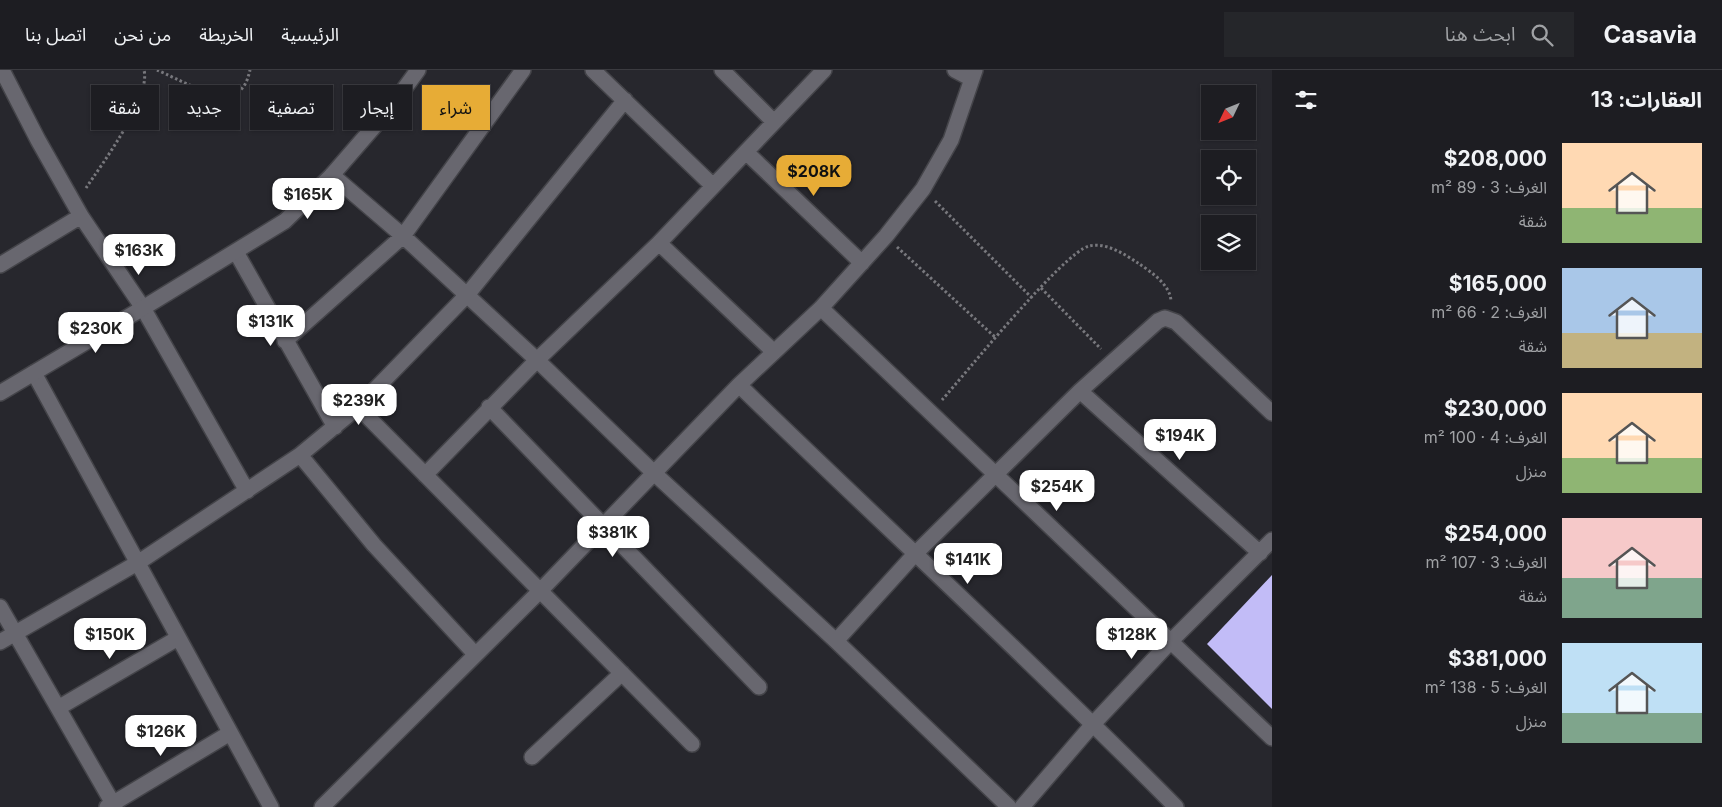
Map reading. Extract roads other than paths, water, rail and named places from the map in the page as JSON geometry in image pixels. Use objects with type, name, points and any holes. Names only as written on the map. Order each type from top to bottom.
[{"type":"street","points":[[0,392],[143,308],[285,221],[332,175],[391,107],[418,70]]},
{"type":"street","points":[[284,341],[403,236],[523,70]]},
{"type":"street","points":[[593,70],[712,185]]},
{"type":"street","points":[[722,70],[774,122]]},
{"type":"street","points":[[425,475],[489,407],[659,243],[712,185],[824,70]]},
{"type":"street","points":[[322,807],[474,654],[541,590],[739,385],[821,308],[886,236],[923,190],[950,140],[974,75],[955,70]]},
{"type":"street","points":[[5,74],[78,211],[143,308],[247,491]]},
{"type":"street","points":[[0,642],[139,562],[300,455],[335,427],[358,407],[467,295],[625,100]]},
{"type":"street","points":[[746,152],[862,263]]},
{"type":"street","points":[[332,175],[403,236],[537,360],[655,474],[836,641],[1009,807]]},
{"type":"street","points":[[1,264],[78,211]]},
{"type":"street","points":[[659,243],[774,352]]},
{"type":"street","points":[[236,252],[284,341],[335,427]]},
{"type":"street","points":[[821,308],[1272,738]]},
{"type":"street","points":[[836,641],[914,555],[997,475],[1080,390],[1158,321],[1170,318],[1188,331],[1272,413]]},
{"type":"street","points":[[34,373],[139,562],[178,638],[271,807]]},
{"type":"street","points":[[739,385],[914,555],[1094,724],[1176,807]]},
{"type":"street","points":[[1080,390],[1260,553]]},
{"type":"street","points":[[358,407],[692,744]]},
{"type":"street","points":[[489,407],[759,688]]},
{"type":"street","points":[[300,455],[374,545],[474,654]]},
{"type":"street","points":[[1022,807],[1094,724],[1171,641],[1272,540]]},
{"type":"street","points":[[0,607],[111,806],[230,733]]},
{"type":"street","points":[[58,708],[178,638]]},
{"type":"street","points":[[532,757],[622,673]]}]
